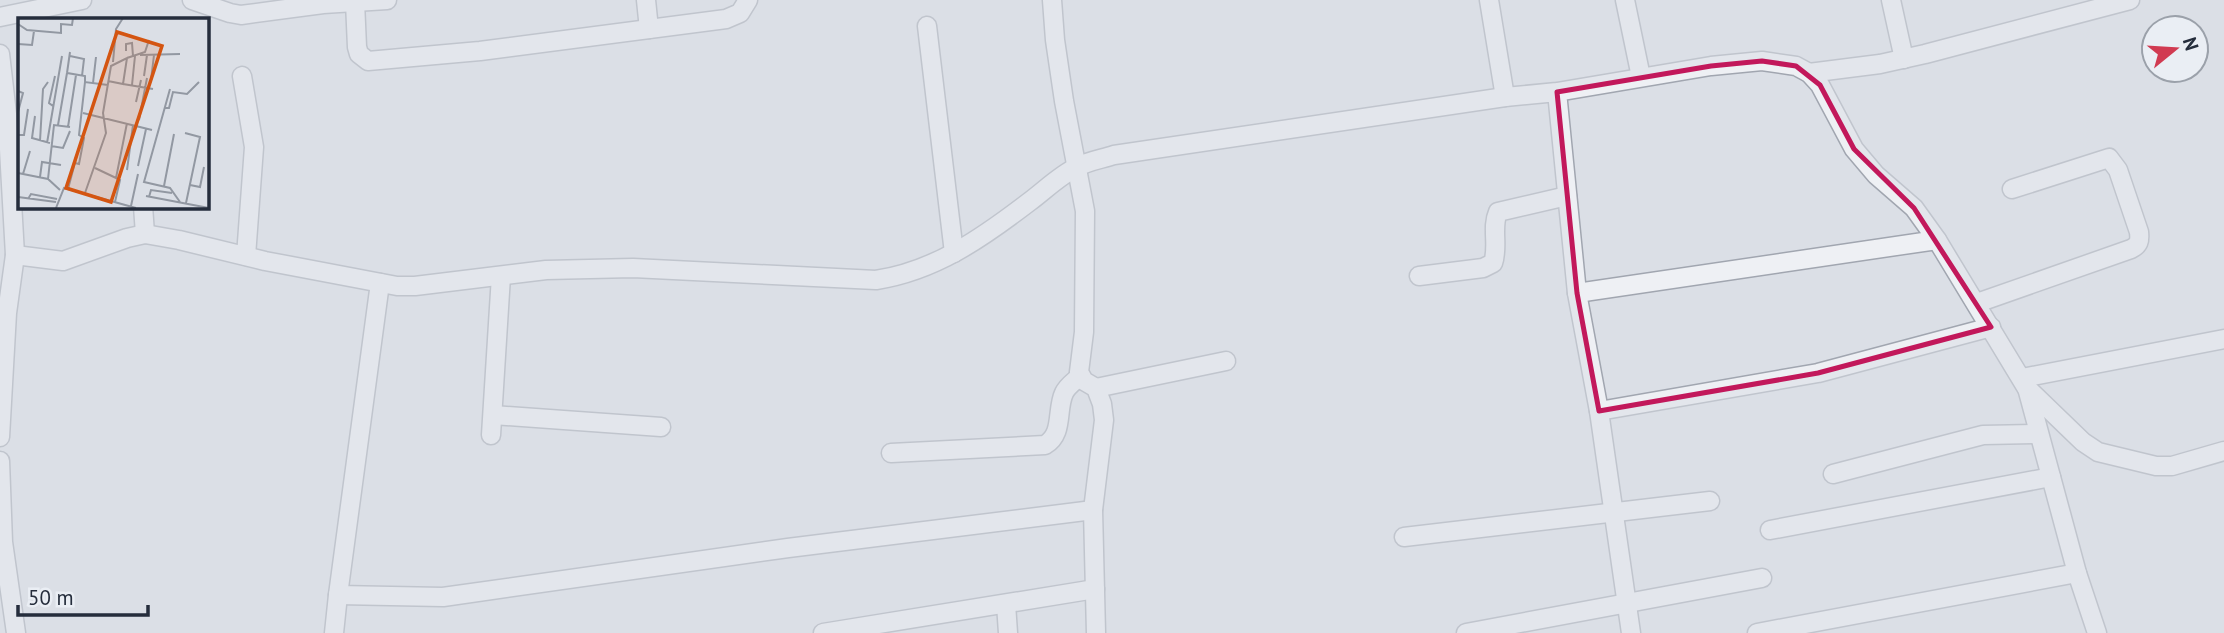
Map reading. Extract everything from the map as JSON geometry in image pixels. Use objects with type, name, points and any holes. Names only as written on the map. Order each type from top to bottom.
[{"type":"street","points":[[0,17],[82,0]]},
{"type":"street","points":[[192,0],[241,15],[387,0]]},
{"type":"street","points":[[646,0],[649,29]]},
{"type":"street","points":[[355,2],[357,47],[359,54],[368,61],[480,51],[726,19],[740,13],[748,0]]},
{"type":"street","points":[[891,453],[1045,445],[1051,442],[1056,433],[1063,394],[1080,376],[1084,332],[1085,211],[1058,64],[1052,0]]},
{"type":"street","points":[[1489,0],[1505,97]]},
{"type":"street","points":[[1625,0],[1641,77]]},
{"type":"street","points":[[1891,0],[1904,59]]},
{"type":"street","points":[[1809,74],[1904,59],[2130,0]]},
{"type":"street","points":[[927,26],[954,253]]},
{"type":"street","points":[[0,54],[7,114],[15,255],[4,314],[0,437]]},
{"type":"street","points":[[15,255],[63,261],[145,234],[380,283],[415,286],[545,270],[633,268],[876,280],[901,276],[954,253],[1007,219],[1076,167],[1114,155],[1505,97],[1557,92],[1711,66],[1762,61],[1796,66],[1820,85],[1854,149],[1876,175],[1914,208],[1937,240],[2024,383],[2077,573],[2097,633]]},
{"type":"street","points":[[242,76],[255,160],[246,257]]},
{"type":"street","points":[[1557,92],[1577,293],[1599,411],[1631,633]]},
{"type":"street","points":[[1976,303],[2131,249],[2138,246],[2140,240],[2118,170],[2109,158],[2012,189]]},
{"type":"street","points":[[1419,276],[1483,268],[1493,263],[1496,254],[1495,219],[1498,212],[1567,196]]},
{"type":"street","points":[[143,208],[145,234]]},
{"type":"street","points":[[1577,293],[1937,240]]},
{"type":"street","points":[[491,435],[501,276]]},
{"type":"street","points":[[334,633],[380,283]]},
{"type":"street","points":[[1599,411],[1818,373],[1991,327]]},
{"type":"street","points":[[2024,383],[2224,339]]},
{"type":"street","points":[[1080,376],[1084,382],[1096,388],[1226,361]]},
{"type":"street","points":[[2024,383],[2083,442],[2098,452],[2156,466],[2172,466],[2224,451]]},
{"type":"street","points":[[1096,388],[1104,420],[1093,510],[1096,633]]},
{"type":"street","points":[[493,415],[661,427]]},
{"type":"street","points":[[1833,474],[1983,435],[2039,434]]},
{"type":"street","points":[[0,461],[2,542],[16,633]]},
{"type":"street","points":[[1770,530],[2051,477]]},
{"type":"street","points":[[1404,537],[1710,501]]},
{"type":"street","points":[[338,595],[443,597],[789,548],[1093,510]]},
{"type":"street","points":[[1757,633],[2077,573]]},
{"type":"street","points":[[1466,633],[1762,578]]},
{"type":"street","points":[[823,633],[1096,589]]},
{"type":"street","points":[[1006,604],[1008,633]]},
{"type":"highlighted area","points":[[1762,61],[1796,66],[1820,85],[1854,149],[1914,208],[1991,327],[1818,373],[1599,411],[1577,293],[1557,92],[1711,66]]}]
